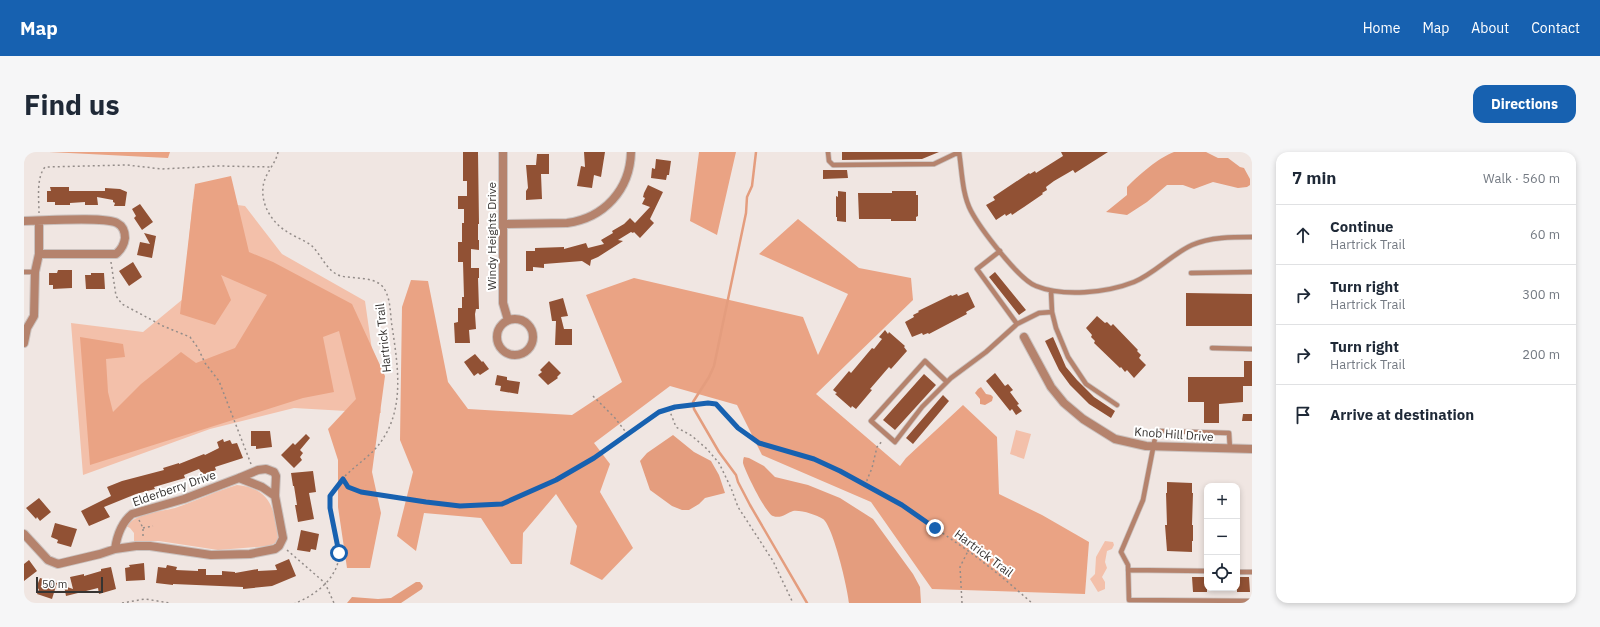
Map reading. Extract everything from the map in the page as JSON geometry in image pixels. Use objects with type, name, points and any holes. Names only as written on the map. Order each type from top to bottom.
[{"type":"street","name":"Windy Heights Drive","points":[[503,152],[503,303],[508,320]]},
{"type":"street","points":[[503,224],[567,223],[576,222],[594,215],[609,204],[620,190],[628,175],[631,152]]},
{"type":"street","points":[[24,221],[105,220],[115,222],[124,230],[124,243],[119,252],[116,254],[39,254]]},
{"type":"street","points":[[24,343],[25,328],[34,316],[35,272],[39,254],[39,221]]},
{"type":"street","points":[[517,318],[522,320],[526,322],[532,330],[534,339],[527,352],[518,355],[508,354],[498,344],[498,330],[500,326],[508,320],[517,318]]},
{"type":"street","name":"Knob Hill Drive","points":[[1024,337],[1051,387],[1064,403],[1083,419],[1115,439],[1129,443],[1153,446],[1252,449]]},
{"type":"street","name":"Elderberry Drive","points":[[24,534],[48,560],[58,564],[115,549],[144,546],[211,555],[250,554],[275,549],[279,546],[283,538],[275,496],[276,476],[274,472],[266,469],[258,470],[184,499],[136,513],[126,519],[121,526],[115,549]]},
{"type":"street","points":[[239,478],[262,487],[275,496]]},
{"type":"lane","points":[[828,152],[829,161],[834,165],[934,164],[959,152],[965,191],[971,210],[1013,268],[1034,286],[1052,290],[1099,291],[1113,288],[1134,282],[1192,245],[1208,240],[1252,237]]},
{"type":"lane","points":[[1000,251],[977,269],[1017,324]]},
{"type":"lane","points":[[24,272],[35,272]]},
{"type":"lane","points":[[1191,273],[1252,272]]},
{"type":"lane","points":[[1052,290],[1052,312],[1056,328],[1068,357],[1086,384],[1117,405]]},
{"type":"lane","points":[[947,382],[925,361],[871,421],[895,442],[922,407],[947,382],[1017,324],[1039,313],[1052,312]]},
{"type":"lane","points":[[1212,348],[1252,349]]},
{"type":"lane","points":[[1230,449],[1229,433],[1225,432],[1159,431],[1156,433],[1143,500],[1121,552],[1128,565],[1129,600],[1252,601]]},
{"type":"lane","points":[[1128,570],[1204,572]]},
{"type":"lane","points":[[1240,572],[1252,572]]},
{"type":"path","name":"Hartrick Trail","points":[[278,152],[264,182],[263,195],[267,210],[276,223],[285,231],[311,245],[330,270],[336,274],[367,279],[378,282],[384,287],[390,305],[396,350],[398,397],[395,413],[386,435],[376,448],[343,479],[330,496],[331,513],[339,553],[338,563],[334,573],[311,595],[295,603]]},
{"type":"path","points":[[39,221],[40,177],[45,167],[127,165],[162,169],[219,166],[271,167]]},
{"type":"path","points":[[109,255],[118,300],[122,304],[163,326],[190,337],[198,348],[205,363],[219,381],[234,424],[254,472]]},
{"type":"path","points":[[593,396],[615,418],[628,435]]},
{"type":"path","name":"Hartrick Trail","points":[[343,479],[348,487],[361,492],[460,506],[502,504],[556,480],[594,458],[659,412],[675,407],[708,403],[716,404],[738,428],[759,443],[814,459],[902,505],[968,551],[1002,577],[1032,603]]},
{"type":"path","points":[[669,409],[676,427],[692,436],[707,449],[719,463],[738,507],[772,562],[793,603]]},
{"type":"path","points":[[868,486],[867,480],[872,468],[877,447],[887,435]]},
{"type":"path","points":[[136,513],[143,528],[144,546]]},
{"type":"path","points":[[143,528],[153,526]]},
{"type":"path","points":[[286,550],[325,583],[334,603]]},
{"type":"path","points":[[962,603],[960,566],[968,551]]},
{"type":"path","points":[[122,603],[144,599],[170,603]]},
{"type":"shaded area","points":[[49,152],[170,152],[168,158]]},
{"type":"shaded area","points":[[699,152],[736,152],[717,235],[690,221]]},
{"type":"shaded area","points":[[1174,152],[1206,152],[1218,158],[1228,158],[1240,167],[1244,168],[1250,179],[1250,185],[1247,187],[1238,188],[1213,182],[1194,189],[1183,185],[1167,185],[1147,202],[1127,215],[1106,212],[1127,195],[1127,187],[1137,177],[1149,167]]},
{"type":"shaded area","points":[[231,176],[249,252],[273,262],[352,304],[385,376],[372,472],[381,513],[370,568],[347,568],[338,507],[338,460],[328,429],[356,399],[339,331],[323,337],[334,392],[303,398],[90,465],[80,337],[123,344],[125,357],[106,359],[108,392],[113,412],[141,384],[181,352],[196,363],[235,348],[267,295],[221,275],[231,300],[215,325],[180,314],[195,184]]},
{"type":"shaded area","points":[[193,199],[245,206],[282,254],[365,301],[381,413],[294,408],[210,429],[83,475],[71,323],[143,332],[183,299]]},
{"type":"shaded area","points":[[798,219],[859,268],[911,278],[913,300],[816,394],[900,466],[906,458],[963,405],[997,437],[999,494],[1042,515],[1089,542],[1085,594],[932,589],[871,502],[762,455],[737,405],[670,386],[594,443],[610,464],[600,492],[633,548],[602,580],[570,564],[577,526],[556,494],[523,533],[522,564],[511,564],[481,518],[424,513],[416,551],[397,536],[413,472],[400,440],[402,307],[411,280],[428,281],[448,382],[468,409],[572,415],[622,382],[586,295],[634,278],[803,317],[818,355],[848,294],[759,254]]},
{"type":"shaded area","points":[[981,387],[986,394],[993,397],[992,401],[985,405],[980,404],[980,399],[975,393]]},
{"type":"shaded area","points":[[1016,430],[1031,434],[1024,459],[1010,454]]},
{"type":"shaded area","points":[[673,435],[694,452],[711,461],[719,475],[725,493],[705,498],[689,510],[682,510],[672,506],[650,490],[640,461],[647,453]]},
{"type":"shaded area","points":[[744,457],[764,466],[775,477],[808,485],[840,498],[873,519],[913,574],[920,587],[921,603],[849,603],[839,558],[827,524],[820,517],[800,511],[793,511],[779,517],[773,516],[756,492],[743,463]]},
{"type":"shaded area","points":[[237,485],[257,490],[264,495],[269,502],[275,518],[278,538],[275,543],[270,546],[218,550],[159,541],[134,541],[134,533],[126,526],[136,518],[175,508]]},
{"type":"shaded area","points":[[1105,541],[1113,542],[1114,545],[1112,549],[1107,551],[1105,562],[1107,568],[1102,577],[1105,582],[1105,589],[1098,592],[1090,579],[1095,574],[1096,557]]},
{"type":"shaded area","points":[[416,582],[420,582],[423,586],[422,589],[401,603],[347,603],[352,597],[378,599],[391,598]]},
{"type":"building","points":[[463,152],[478,152],[479,250],[471,249],[471,268],[479,268],[479,309],[476,309],[475,314],[476,329],[469,330],[470,343],[455,343],[454,323],[458,322],[458,308],[462,308],[462,297],[464,297],[463,262],[458,262],[458,242],[462,242],[464,209],[458,209],[458,196],[467,196],[467,181],[463,181]]},
{"type":"building","points":[[584,152],[605,152],[601,177],[594,175],[592,188],[577,186],[581,166],[585,167]]},
{"type":"building","points":[[842,152],[939,152],[922,159],[842,160]]},
{"type":"building","points":[[1061,152],[1108,152],[1075,173],[1073,170],[1054,181],[1046,187],[1047,190],[1042,193],[1043,194],[1012,215],[1011,213],[1006,216],[1005,214],[996,220],[986,205],[995,200],[993,197],[1029,173],[1030,174],[1035,171],[1036,173],[1063,156]]},
{"type":"building","points":[[537,154],[549,154],[549,174],[541,174],[542,199],[526,200],[526,191],[528,188],[526,165],[536,165]]},
{"type":"building","points":[[656,159],[671,161],[669,175],[667,175],[666,180],[651,178],[652,168],[655,169]]},
{"type":"building","points":[[823,170],[847,170],[848,178],[823,179]]},
{"type":"building","points":[[648,185],[663,192],[650,219],[654,223],[640,238],[634,232],[631,232],[618,240],[623,241],[591,260],[590,266],[582,261],[544,264],[544,268],[533,267],[533,271],[526,271],[526,251],[535,251],[535,248],[564,247],[564,249],[586,243],[588,248],[604,244],[601,240],[613,233],[612,231],[624,224],[630,218],[635,223],[650,207],[642,204],[645,198],[643,197],[644,193]]},
{"type":"building","points":[[50,187],[69,187],[69,191],[105,191],[105,188],[120,189],[127,192],[125,206],[114,206],[115,203],[113,200],[97,197],[98,205],[85,205],[85,202],[70,203],[70,205],[55,205],[55,202],[47,202],[47,191],[51,191]]},
{"type":"building","points":[[838,191],[846,192],[846,222],[837,221],[836,196],[838,197]]},
{"type":"building","points":[[892,191],[916,191],[916,195],[918,195],[918,216],[916,217],[916,221],[859,219],[858,193],[892,193]]},
{"type":"building","points":[[140,204],[153,222],[142,230],[134,218],[136,216],[132,209]]},
{"type":"building","points":[[144,233],[156,236],[152,258],[137,255],[140,242],[150,244]]},
{"type":"building","points":[[133,262],[142,277],[129,286],[119,271]]},
{"type":"building","points":[[58,270],[72,270],[72,288],[53,289],[53,285],[49,285],[49,273],[57,273]]},
{"type":"building","points":[[995,272],[1026,310],[1019,315],[989,277]]},
{"type":"building","points":[[91,273],[104,273],[105,289],[86,289],[85,275],[91,275]]},
{"type":"building","points":[[968,292],[975,307],[966,312],[967,314],[929,334],[923,335],[922,333],[912,337],[905,322],[914,317],[913,315],[919,312],[918,311],[951,295],[957,294],[958,296]]},
{"type":"building","points":[[1186,293],[1252,294],[1252,326],[1186,326]]},
{"type":"building","points":[[563,298],[568,316],[561,317],[564,329],[572,329],[572,345],[555,345],[556,321],[552,321],[549,302]]},
{"type":"building","points":[[1097,316],[1111,326],[1113,324],[1141,355],[1139,358],[1146,365],[1134,378],[1127,370],[1125,372],[1121,367],[1120,368],[1094,343],[1095,341],[1091,337],[1092,335],[1086,328]]},
{"type":"building","points":[[885,330],[888,334],[889,332],[905,346],[904,347],[907,351],[891,369],[889,367],[870,389],[872,390],[856,409],[852,406],[851,408],[835,394],[837,393],[833,390],[849,371],[851,373],[872,348],[874,349],[882,339],[879,337]]},
{"type":"building","points":[[1053,337],[1066,367],[1094,397],[1115,411],[1111,418],[1089,404],[1070,385],[1059,370],[1045,341]]},
{"type":"building","points":[[475,354],[489,369],[480,375],[478,373],[474,376],[464,362]]},
{"type":"building","points":[[549,361],[561,373],[557,377],[558,378],[548,385],[538,375],[542,372],[540,370]]},
{"type":"building","points":[[1244,361],[1252,361],[1252,386],[1243,386],[1243,402],[1219,404],[1219,423],[1204,423],[1204,402],[1188,402],[1188,377],[1244,377]]},
{"type":"building","points":[[995,373],[1005,386],[1008,384],[1013,390],[1010,392],[1019,404],[1017,405],[1022,411],[1016,415],[1012,409],[1010,411],[986,381]]},
{"type":"building","points":[[924,374],[936,385],[895,430],[883,420]]},
{"type":"building","points":[[497,375],[507,377],[507,380],[520,382],[518,394],[500,391],[501,386],[495,385]]},
{"type":"building","points":[[943,395],[949,401],[913,444],[906,438]]},
{"type":"building","points":[[1243,414],[1252,414],[1252,421],[1242,421]]},
{"type":"building","points":[[251,431],[270,431],[272,447],[256,449],[256,446],[251,446]]},
{"type":"building","points":[[306,434],[310,438],[300,450],[303,453],[300,457],[302,460],[294,468],[281,455],[293,443],[295,445]]},
{"type":"building","points":[[223,439],[224,442],[230,440],[232,444],[237,443],[243,458],[215,467],[216,470],[203,475],[199,469],[184,475],[185,478],[154,487],[155,489],[136,494],[104,507],[110,517],[89,526],[81,511],[111,496],[107,487],[122,481],[164,470],[163,468],[179,464],[204,454],[205,455],[219,448],[217,442]]},
{"type":"building","points":[[313,471],[316,492],[309,493],[314,519],[298,522],[295,505],[297,505],[291,473]]},
{"type":"building","points":[[1167,482],[1192,483],[1192,552],[1167,551],[1165,525],[1167,525]]},
{"type":"building","points":[[39,498],[51,512],[40,521],[37,517],[36,519],[26,508]]},
{"type":"building","points":[[55,523],[77,529],[71,547],[57,543],[58,540],[51,537]]},
{"type":"building","points":[[301,530],[319,534],[316,550],[311,549],[310,552],[297,550]]},
{"type":"building","points":[[289,559],[296,576],[272,586],[243,589],[243,587],[173,585],[156,583],[158,567],[166,568],[167,565],[177,567],[176,570],[198,571],[198,569],[206,569],[206,575],[222,575],[222,571],[235,573],[258,569],[258,571],[277,570],[275,565]]},
{"type":"building","points":[[29,560],[37,571],[24,581],[24,564]]},
{"type":"building","points":[[144,563],[145,580],[126,581],[125,568],[130,567],[129,565]]},
{"type":"building","points":[[111,567],[116,589],[99,594],[98,588],[66,596],[64,586],[73,589],[70,577],[84,574],[84,576],[101,571],[101,569]]},
{"type":"building","points":[[1192,577],[1204,577],[1204,591],[1207,592],[1193,592]]},
{"type":"building","points":[[1240,577],[1249,577],[1250,592],[1237,592],[1240,591]]},
{"type":"building","points":[[40,578],[57,583],[52,599],[37,594],[39,589],[36,588]]},
{"type":"waterway","points":[[756,152],[752,186],[747,197],[746,213],[714,366],[709,377],[693,402],[694,409],[719,452],[736,475],[750,505],[807,603]]},
{"type":"route","points":[[339,553],[330,508],[330,496],[343,479],[348,487],[361,492],[460,506],[502,504],[556,480],[594,458],[659,412],[675,407],[708,403],[716,404],[738,428],[759,443],[814,459],[840,471],[902,505],[935,528]]}]
